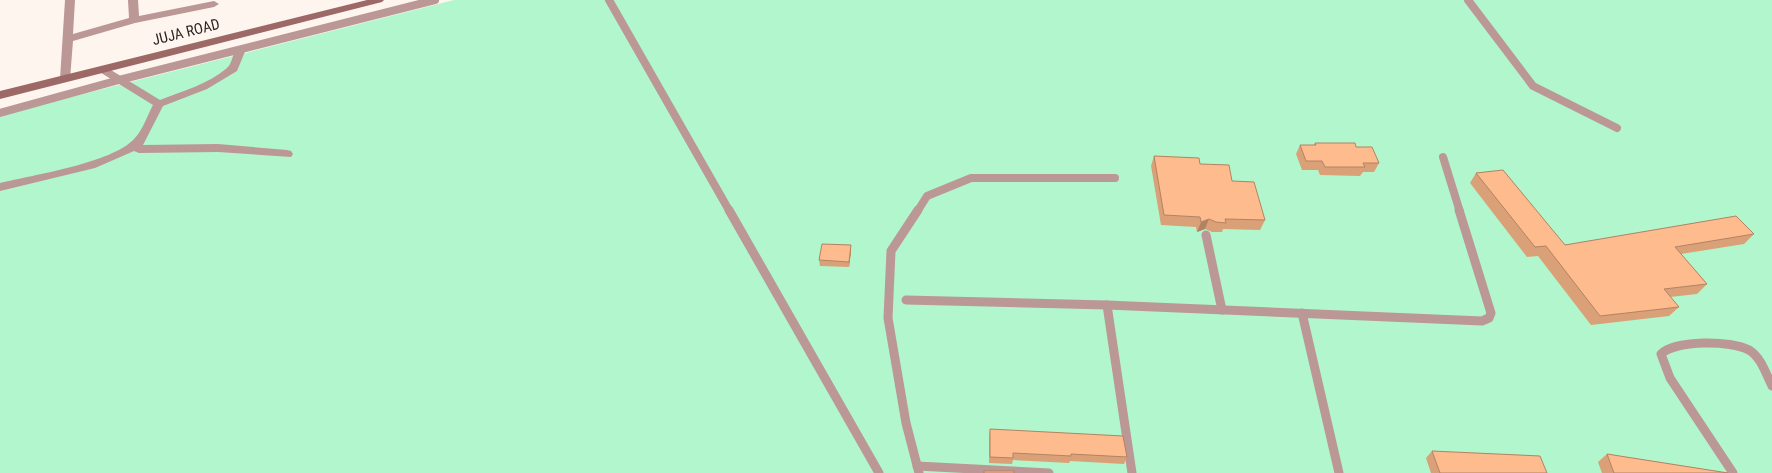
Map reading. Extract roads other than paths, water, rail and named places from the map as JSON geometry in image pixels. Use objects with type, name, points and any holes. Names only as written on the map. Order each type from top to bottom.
[{"type":"main road","name":"JUJA ROAD","points":[[0,95],[379,0]]},
{"type":"street","points":[[65,79],[70,0]]},
{"type":"street","points":[[133,0],[134,20]]},
{"type":"street","points":[[68,39],[134,20],[214,4]]},
{"type":"street","points":[[0,187],[111,157],[137,144],[159,104],[203,87],[233,69],[241,49]]},
{"type":"street","points":[[102,69],[159,104]]},
{"type":"street","points":[[137,144],[139,150],[218,148],[287,154]]},
{"type":"lane","points":[[0,113],[119,80],[435,0]]},
{"type":"lane","points":[[608,0],[879,473]]},
{"type":"lane","points":[[1468,0],[1533,86],[1617,128]]},
{"type":"lane","points":[[906,300],[1107,305],[1482,321],[1489,318],[1491,313],[1444,157]]},
{"type":"lane","points":[[1049,473],[918,470],[906,423],[888,318],[891,251],[927,196],[971,178],[1115,178]]},
{"type":"lane","points":[[1206,235],[1222,310]]},
{"type":"lane","points":[[1107,305],[1132,473]]},
{"type":"lane","points":[[1302,313],[1339,473]]},
{"type":"lane","points":[[1733,473],[1670,378],[1663,364],[1662,354],[1670,347],[1682,345],[1740,346],[1750,351],[1758,359],[1772,386]]}]
